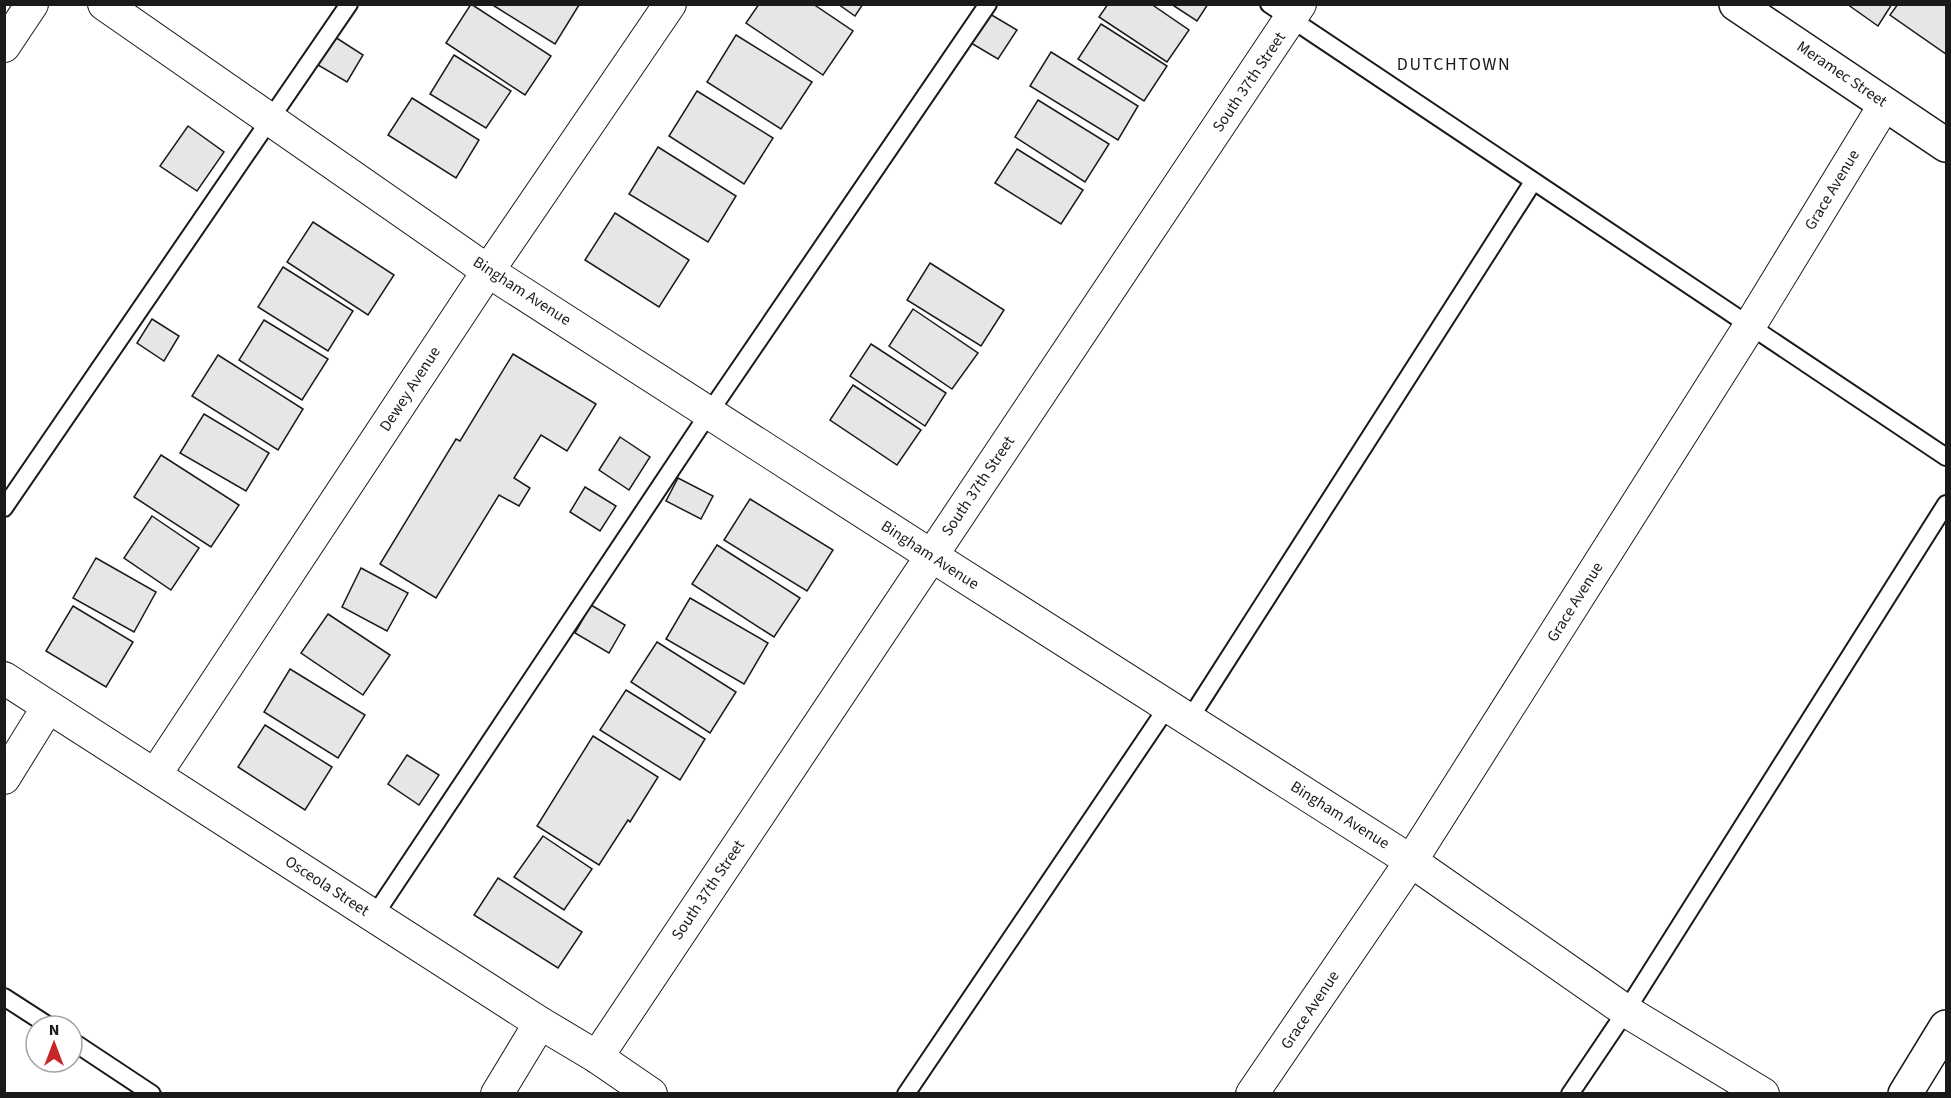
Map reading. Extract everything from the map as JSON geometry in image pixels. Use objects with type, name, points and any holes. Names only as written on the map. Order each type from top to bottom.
[{"type":"street","points":[[4,46],[32,4]]},
{"type":"street","name":"Bingham Avenue","points":[[104,4],[488,271],[1412,861],[1626,1011],[1763,1094]]},
{"type":"street","name":"Dewey Avenue","points":[[155,775],[488,271],[670,4]]},
{"type":"street","name":"Meramec Street","points":[[1736,4],[1947,145]]},
{"type":"street","name":"South 37th Street","points":[[597,1057],[932,556],[1287,9]]},
{"type":"street","name":"Grace Avenue","points":[[1252,1094],[1412,861],[1749,327],[1885,104]]},
{"type":"street","name":"Osceola Street","points":[[4,678],[540,1023],[597,1057],[651,1094]]},
{"type":"street","points":[[4,778],[48,707]]},
{"type":"street","points":[[496,1094],[540,1023]]},
{"type":"street","points":[[1905,1094],[1947,1027]]},
{"type":"lane","points":[[4,508],[349,4]]},
{"type":"lane","points":[[375,916],[710,413],[988,4]]},
{"type":"lane","points":[[1287,9],[1533,182],[1947,457]]},
{"type":"lane","points":[[906,1094],[1178,713],[1533,182]]},
{"type":"lane","points":[[1569,1094],[1626,1011],[1947,504]]},
{"type":"lane","points":[[4,997],[30,1014]]},
{"type":"lane","points":[[84,1049],[151,1093]]},
{"type":"building","points":[[471,4],[551,56],[525,95],[446,43]]},
{"type":"building","points":[[491,4],[579,4],[579,5],[555,44]]},
{"type":"building","points":[[759,4],[813,4],[853,31],[823,75],[746,23]]},
{"type":"building","points":[[838,4],[863,4],[855,16]]},
{"type":"building","points":[[1108,4],[1151,4],[1189,30],[1167,62],[1099,17]]},
{"type":"building","points":[[1171,4],[1208,4],[1197,21]]},
{"type":"building","points":[[1847,4],[1892,4],[1878,26]]},
{"type":"building","points":[[1898,4],[1946,4],[1946,54],[1890,15]]},
{"type":"building","points":[[990,14],[1017,30],[998,59],[971,43]]},
{"type":"building","points":[[1101,24],[1167,66],[1144,101],[1078,59]]},
{"type":"building","points":[[736,35],[812,82],[781,129],[707,82]]},
{"type":"building","points":[[335,37],[363,55],[347,82],[318,65]]},
{"type":"building","points":[[1051,52],[1138,106],[1118,140],[1030,86]]},
{"type":"building","points":[[454,55],[511,91],[486,128],[430,94]]},
{"type":"building","points":[[697,91],[773,138],[744,184],[669,136]]},
{"type":"building","points":[[412,98],[479,140],[456,178],[388,135]]},
{"type":"building","points":[[1038,100],[1109,144],[1085,182],[1015,137]]},
{"type":"building","points":[[188,126],[224,152],[197,191],[160,166]]},
{"type":"building","points":[[658,147],[736,196],[708,242],[629,194]]},
{"type":"building","points":[[1017,149],[1083,190],[1061,224],[995,183]]},
{"type":"building","points":[[615,213],[689,260],[659,307],[585,260]]},
{"type":"building","points":[[313,222],[394,275],[368,315],[287,262]]},
{"type":"building","points":[[930,263],[1004,310],[981,346],[907,300]]},
{"type":"building","points":[[283,267],[353,311],[328,351],[258,307]]},
{"type":"building","points":[[913,309],[978,353],[952,389],[889,346]]},
{"type":"building","points":[[152,319],[179,336],[164,361],[137,343]]},
{"type":"building","points":[[264,320],[328,359],[302,400],[239,360]]},
{"type":"building","points":[[871,344],[946,393],[925,426],[850,376]]},
{"type":"building","points":[[513,354],[596,404],[567,451],[541,435],[514,478],[530,488],[519,506],[499,495],[436,598],[380,564],[456,439],[460,441]]},
{"type":"building","points":[[218,355],[303,409],[278,450],[192,396]]},
{"type":"building","points":[[853,385],[921,430],[897,465],[830,420]]},
{"type":"building","points":[[204,414],[269,453],[246,491],[180,453]]},
{"type":"building","points":[[620,437],[650,457],[629,490],[599,470]]},
{"type":"building","points":[[161,455],[239,505],[211,547],[134,497]]},
{"type":"building","points":[[678,478],[713,496],[701,519],[666,501]]},
{"type":"building","points":[[585,487],[616,506],[600,531],[570,512]]},
{"type":"building","points":[[750,499],[833,550],[807,591],[724,540]]},
{"type":"building","points":[[152,516],[199,548],[171,590],[124,558]]},
{"type":"building","points":[[717,545],[800,598],[774,637],[692,584]]},
{"type":"building","points":[[96,558],[156,592],[134,632],[73,598]]},
{"type":"building","points":[[361,568],[408,593],[387,631],[342,607]]},
{"type":"building","points":[[690,598],[768,643],[744,684],[666,639]]},
{"type":"building","points":[[591,605],[625,625],[609,653],[575,633]]},
{"type":"building","points":[[73,606],[133,642],[106,687],[46,651]]},
{"type":"building","points":[[328,614],[390,655],[363,695],[301,653]]},
{"type":"building","points":[[657,642],[736,692],[710,733],[631,682]]},
{"type":"building","points":[[290,669],[365,715],[338,758],[264,712]]},
{"type":"building","points":[[626,690],[705,739],[680,780],[600,730]]},
{"type":"building","points":[[265,725],[332,767],[305,810],[238,767]]},
{"type":"building","points":[[593,736],[658,777],[630,822],[628,820],[599,865],[537,826]]},
{"type":"building","points":[[407,755],[439,775],[419,805],[388,784]]},
{"type":"building","points":[[543,836],[592,869],[564,910],[514,877]]},
{"type":"building","points":[[498,878],[582,932],[558,968],[474,915]]},
{"type":"district","name":"DUTCHTOWN","points":[[1454,64]]}]
